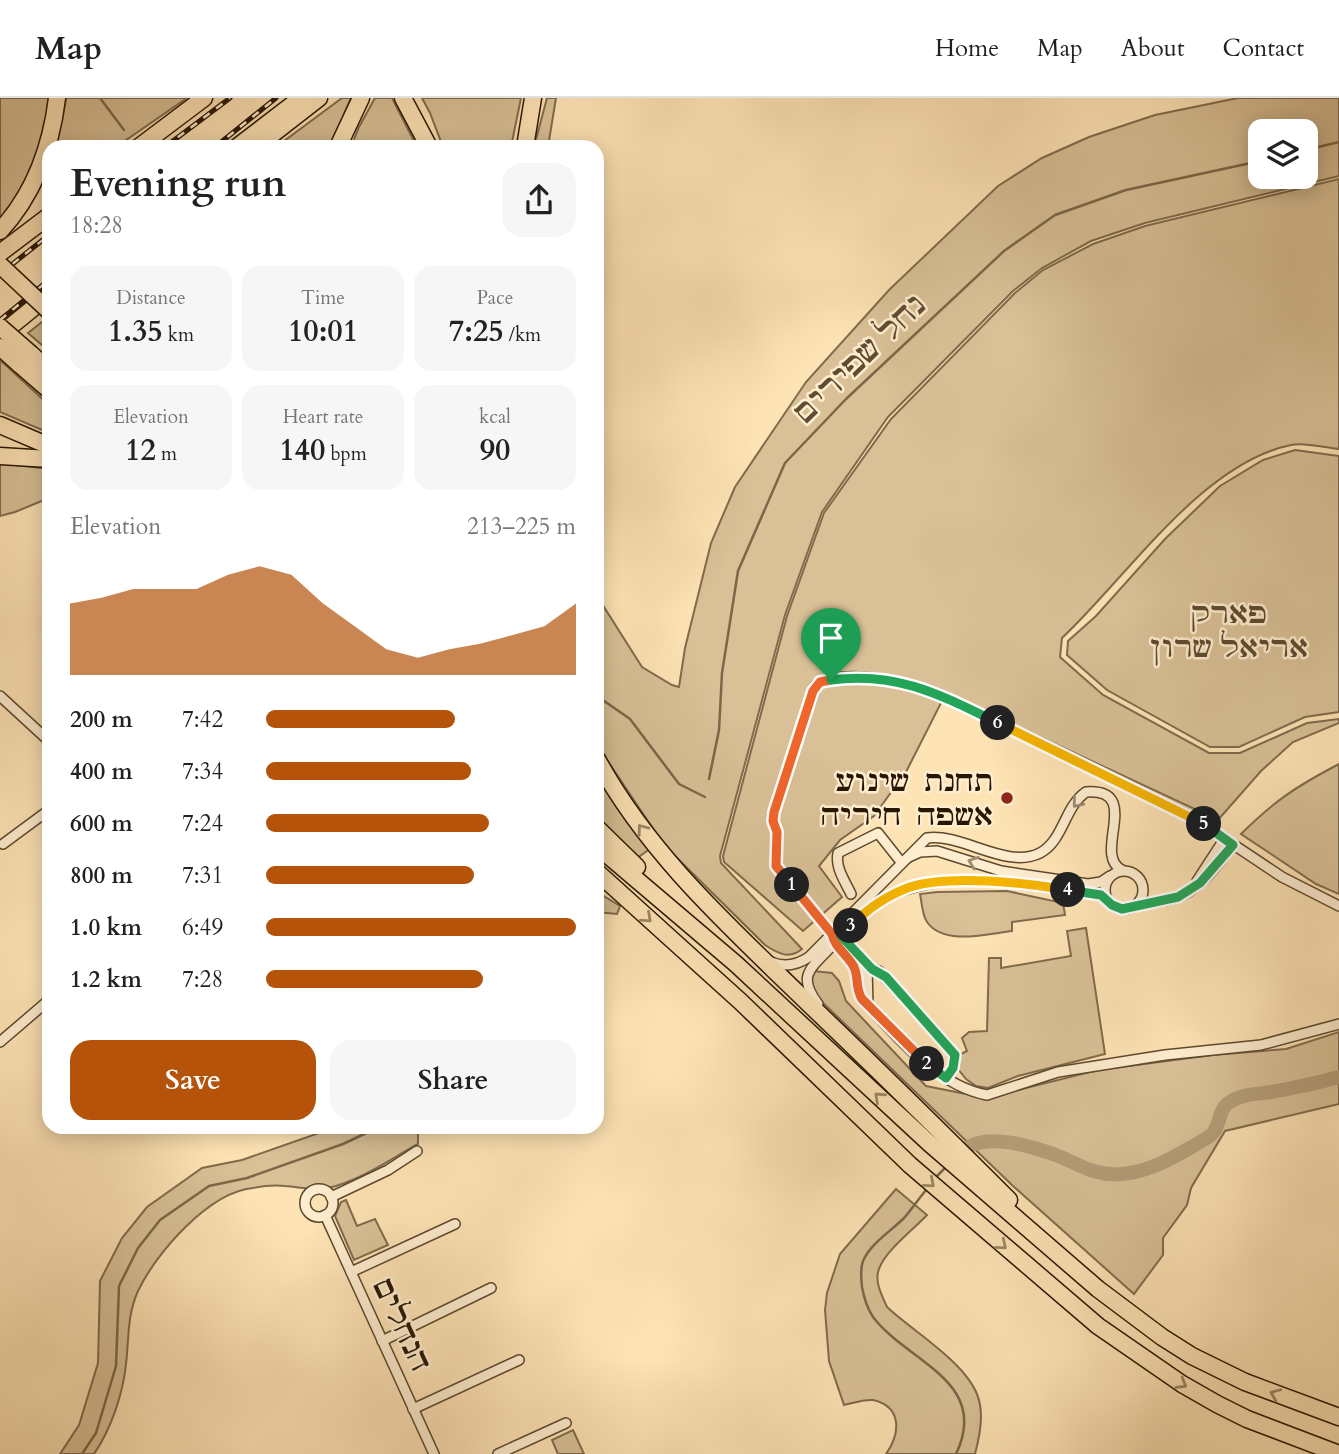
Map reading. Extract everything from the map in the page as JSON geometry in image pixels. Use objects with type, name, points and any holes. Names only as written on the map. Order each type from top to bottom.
[{"type":"highway","points":[[49,140],[57,98]]},
{"type":"highway","points":[[148,140],[204,98]]},
{"type":"highway","points":[[246,140],[301,98]]},
{"type":"highway","points":[[265,140],[319,98]]},
{"type":"highway","points":[[341,140],[361,98]]},
{"type":"highway","points":[[403,98],[426,140]]},
{"type":"highway","points":[[526,140],[533,98]]},
{"type":"highway","points":[[0,231],[20,206],[42,162]]},
{"type":"highway","points":[[0,253],[42,221]]},
{"type":"highway","points":[[0,265],[42,303]]},
{"type":"highway","points":[[0,335],[42,301]]},
{"type":"highway","points":[[42,314],[0,347],[42,367]]},
{"type":"highway","points":[[0,327],[42,381]]},
{"type":"highway","points":[[0,425],[42,443]]},
{"type":"highway","points":[[0,456],[42,459]]},
{"type":"highway","points":[[604,771],[626,808],[658,850],[755,952],[838,1031],[935,1138]]},
{"type":"highway","points":[[604,835],[736,964]]},
{"type":"highway","points":[[604,852],[935,1138],[1098,1289],[1161,1337],[1213,1367],[1295,1402],[1339,1417]]},
{"type":"highway","points":[[604,878],[741,1002],[910,1165],[1098,1326],[1182,1384],[1247,1419],[1339,1454]]},
{"type":"street","points":[[1339,906],[1282,877],[1192,817],[922,688],[874,679],[848,678],[820,682],[813,691],[774,812],[773,821],[777,832],[776,866],[836,938],[855,968],[857,991],[868,1006],[929,1066],[975,1093],[987,1095],[1077,1068],[1261,1045],[1339,1024]]},
{"type":"street","points":[[0,696],[42,735]]},
{"type":"street","points":[[838,1031],[806,986],[810,970],[902,861],[927,838],[936,836],[1012,856],[1028,857],[1040,852],[1057,835],[1074,802],[1086,792],[1093,792],[1106,797],[1115,809],[1110,855],[1113,864],[1122,870],[1133,872],[1148,890],[1160,898],[1182,895],[1201,876],[1225,838]]},
{"type":"street","points":[[3,844],[42,815]]},
{"type":"street","points":[[851,894],[838,867],[838,853],[845,848],[878,833],[902,861]]},
{"type":"street","points":[[755,952],[779,965],[794,965],[836,938],[866,911],[891,896],[909,887],[934,883],[1022,883],[1101,895],[1122,909],[1182,895],[1210,873],[1233,845]]},
{"type":"street","points":[[902,861],[920,852],[937,851],[990,869],[1088,884],[1101,882],[1122,870]]},
{"type":"street","points":[[1108,901],[1105,888],[1110,876]]},
{"type":"street","points":[[1136,905],[1143,896],[1141,880]]},
{"type":"street","points":[[836,938],[869,967],[886,977],[955,1055],[953,1068],[946,1078]]},
{"type":"street","points":[[858,979],[869,967]]},
{"type":"street","points":[[868,1006],[869,967]]},
{"type":"street","points":[[0,1042],[42,1006]]},
{"type":"street","points":[[331,1197],[388,1170],[417,1151]]},
{"type":"street","points":[[317,1189],[326,1191],[331,1197],[332,1206],[325,1215],[320,1217],[311,1214],[305,1206],[306,1198],[317,1189]]},
{"type":"street","name":"הנחלים","points":[[325,1215],[434,1454]]},
{"type":"street","points":[[351,1272],[456,1224]]},
{"type":"street","points":[[382,1341],[491,1289]]},
{"type":"street","points":[[413,1409],[519,1360]]},
{"type":"street","points":[[498,1454],[566,1423]]},
{"type":"green space","points":[[0,98],[51,98],[31,177],[0,220]]},
{"type":"green space","points":[[66,98],[187,98],[126,140],[57,140]]},
{"type":"green space","points":[[342,98],[351,98],[333,140],[285,140]]},
{"type":"green space","points":[[375,98],[392,98],[413,140],[354,140]]},
{"type":"green space","points":[[422,98],[521,98],[512,140],[440,140]]},
{"type":"green space","points":[[547,98],[556,98],[549,140],[536,140]]},
{"type":"green space","points":[[1238,98],[1339,98],[1339,176],[1318,181],[1318,119],[1248,119],[1248,189],[1285,189],[1145,223],[1091,241],[1042,268],[1013,291],[888,417],[822,512],[785,615],[720,856],[721,863],[802,949],[788,955],[779,953],[765,945],[664,845],[604,755],[604,607],[642,667],[679,687],[685,648],[711,543],[735,487],[806,382],[889,290],[998,186],[1042,158],[1089,137],[1155,115]]},
{"type":"green space","points":[[1339,179],[1339,449],[1291,445],[1258,456],[1227,474],[1168,525],[1062,638],[1060,657],[1103,695],[1209,753],[1240,753],[1307,723],[1339,719],[1339,723],[1293,742],[1261,771],[1218,820],[946,693],[907,770],[874,816],[840,840],[819,866],[842,897],[803,931],[724,862],[723,856],[787,616],[824,513],[891,419],[1015,293],[1043,270],[1093,244],[1145,226],[1298,189],[1318,189],[1318,184]]},
{"type":"green space","points":[[42,322],[42,345],[28,333]]},
{"type":"green space","points":[[0,360],[42,399],[42,430],[0,412]]},
{"type":"green space","name":"פארק אריאל שרון","points":[[1295,450],[1339,456],[1339,712],[1305,717],[1239,747],[1210,747],[1107,690],[1067,655],[1068,641],[1096,616],[1165,539],[1220,486],[1263,460]]},
{"type":"green space","points":[[0,463],[42,468],[42,501],[0,516]]},
{"type":"green space","points":[[1339,764],[1339,894],[1316,884],[1241,834],[1287,795]]},
{"type":"green space","points":[[604,778],[651,848],[636,859],[604,829]]},
{"type":"green space","points":[[1007,891],[1063,903],[1065,915],[1012,922],[1012,931],[955,936],[944,934],[927,922],[920,894],[937,892]]},
{"type":"green space","points":[[604,896],[620,906],[617,914],[604,913]]},
{"type":"green space","points":[[1086,928],[1105,1054],[1018,1076],[988,1088],[976,1086],[966,1079],[958,1069],[961,1054],[967,1051],[962,1038],[969,1032],[987,1031],[989,958],[1001,958],[1001,968],[1071,956],[1067,931]]},
{"type":"green space","points":[[813,971],[832,973],[839,981],[846,1001],[926,1086],[986,1098],[1098,1070],[1213,1055],[1286,1049],[1339,1032],[1339,1104],[1225,1131],[1191,1188],[1187,1205],[1163,1238],[1163,1255],[1134,1294],[1013,1186],[820,1000],[809,982]]},
{"type":"green space","points":[[316,1134],[418,1134],[418,1144],[340,1185],[317,1189],[277,1186],[253,1188],[219,1200],[202,1212],[157,1259],[134,1300],[122,1387],[111,1422],[100,1444],[94,1454],[60,1454],[79,1425],[98,1363],[100,1281],[122,1238],[147,1207],[202,1168],[242,1160]]},
{"type":"green space","points":[[896,1189],[927,1215],[882,1262],[877,1278],[879,1288],[887,1307],[955,1364],[976,1391],[981,1417],[975,1454],[886,1454],[896,1430],[894,1415],[883,1404],[873,1400],[844,1405],[829,1361],[825,1310],[827,1293],[840,1254]]},
{"type":"green space","points":[[346,1200],[357,1226],[375,1219],[388,1245],[354,1260],[335,1216],[341,1202]]},
{"type":"green space","points":[[573,1430],[584,1454],[558,1454],[552,1440]]},
{"type":"waterway","points":[[100,98],[124,130]]},
{"type":"waterway","name":"נחל שפירים","points":[[1318,147],[1339,142]]},
{"type":"waterway","name":"נחל שפירים","points":[[709,779],[719,730],[722,673],[738,571],[785,463],[846,399],[1004,251],[1055,215],[1126,190],[1248,164]]},
{"type":"waterway","points":[[604,701],[630,719],[679,784],[705,797]]},
{"type":"waterway","points":[[965,1149],[983,1142],[1005,1142],[1057,1155],[1101,1173],[1132,1173],[1160,1164],[1209,1136],[1216,1129],[1223,1108],[1235,1099],[1339,1077]]},
{"type":"waterway","name":"נחל שפירים","points":[[82,1454],[96,1433],[116,1366],[119,1286],[138,1248],[160,1220],[209,1186],[247,1178],[364,1134]]},
{"type":"waterway","points":[[935,1178],[948,1165]]},
{"type":"waterway","points":[[927,1189],[904,1218],[866,1255],[861,1267],[862,1287],[873,1317],[954,1390],[963,1408],[964,1429],[956,1454]]},
{"type":"railway","points":[[174,140],[230,98]]},
{"type":"railway","points":[[224,140],[276,98]]},
{"type":"railway","points":[[0,274],[42,241]]},
{"type":"railway","points":[[0,320],[42,286]]},
{"type":"place","name":"תחנת שינוע אשפה חיריה","points":[[1007,798]]},
{"type":"route","points":[[874,679],[913,685],[931,692],[1192,817],[1233,845],[1210,873],[1186,893],[1127,909],[1117,908],[1101,895],[1093,893],[1022,883],[979,882],[934,883],[909,887],[866,911],[841,936],[872,969],[886,977],[955,1055],[952,1073],[946,1078],[929,1066],[862,999],[857,991],[855,968],[834,943],[832,934],[776,866],[777,832],[773,821],[774,812],[813,691],[820,682],[831,680],[874,679]]}]
